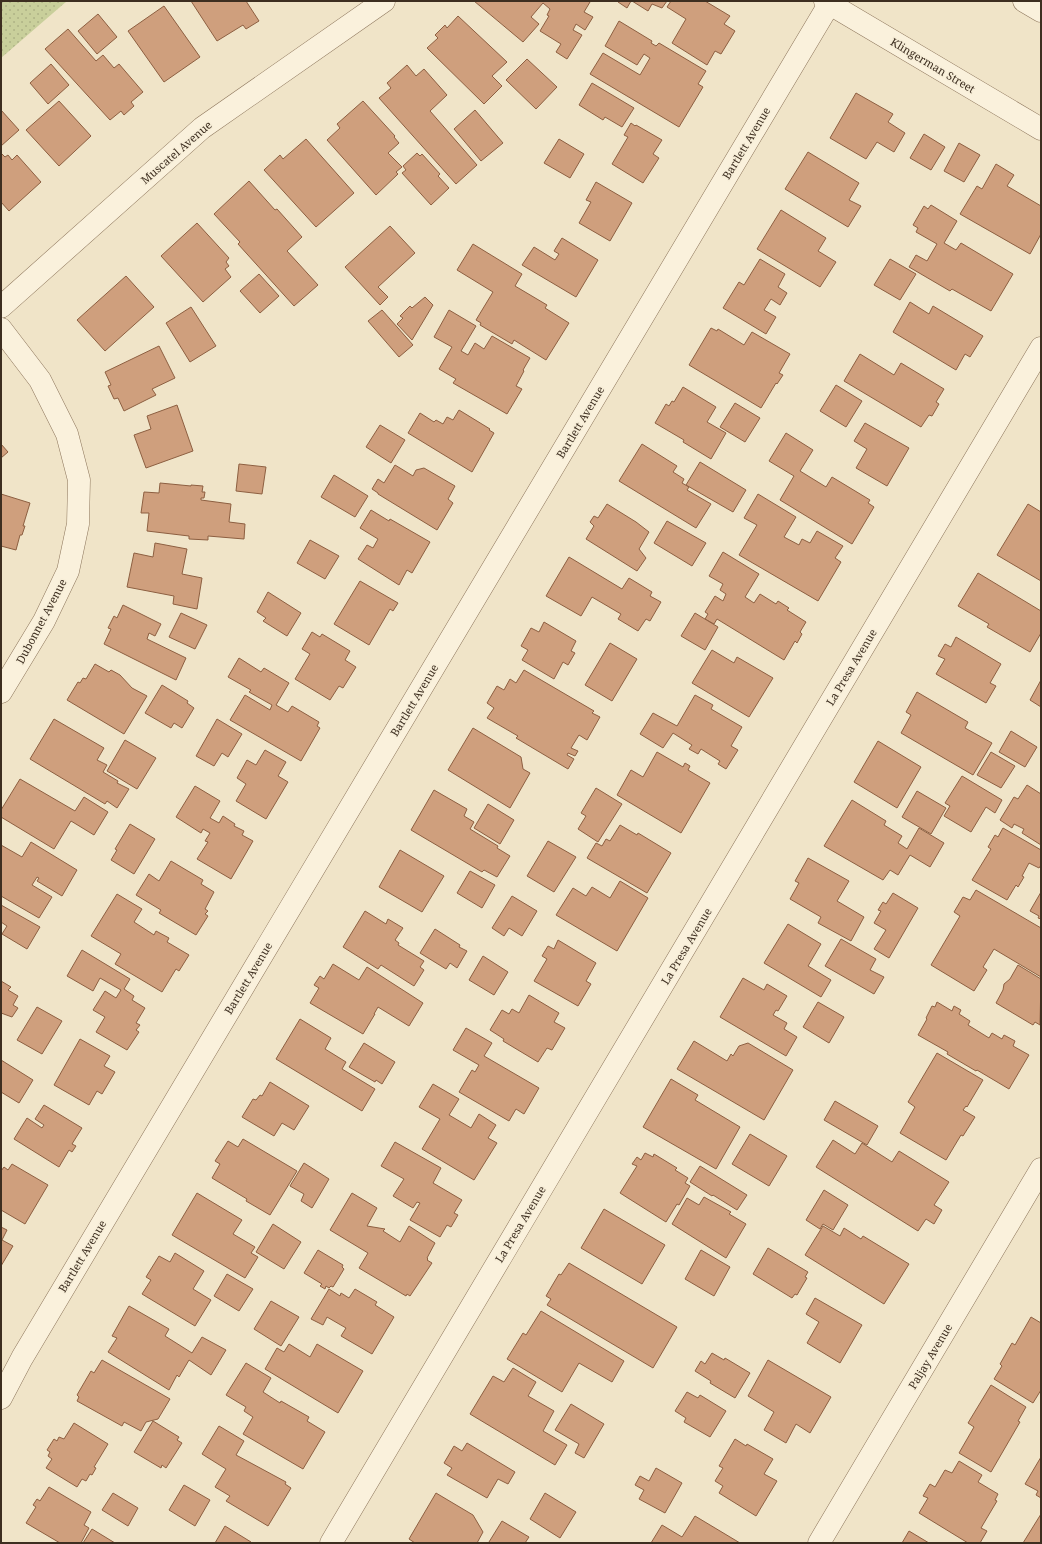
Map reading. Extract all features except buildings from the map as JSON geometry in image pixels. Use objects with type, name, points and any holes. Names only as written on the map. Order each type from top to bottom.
[{"type":"street","name":"Muscatel Avenue","points":[[1,307],[202,128],[384,1]]},
{"type":"street","points":[[1024,1],[1041,11]]},
{"type":"street","name":"Klingerman Street","points":[[828,2],[1041,130]]},
{"type":"street","name":"Bartlett Avenue","points":[[1,1398],[22,1358],[828,2]]},
{"type":"street","name":"Dubonnet Avenue","points":[[1,329],[40,380],[67,434],[79,480],[78,524],[68,571],[44,621],[1,692]]},
{"type":"street","name":"La Presa Avenue","points":[[331,1543],[1041,348]]},
{"type":"street","name":"Paljay Avenue","points":[[819,1543],[1041,1169]]},
{"type":"green space","points":[[1,1],[67,1],[1,58]]}]
